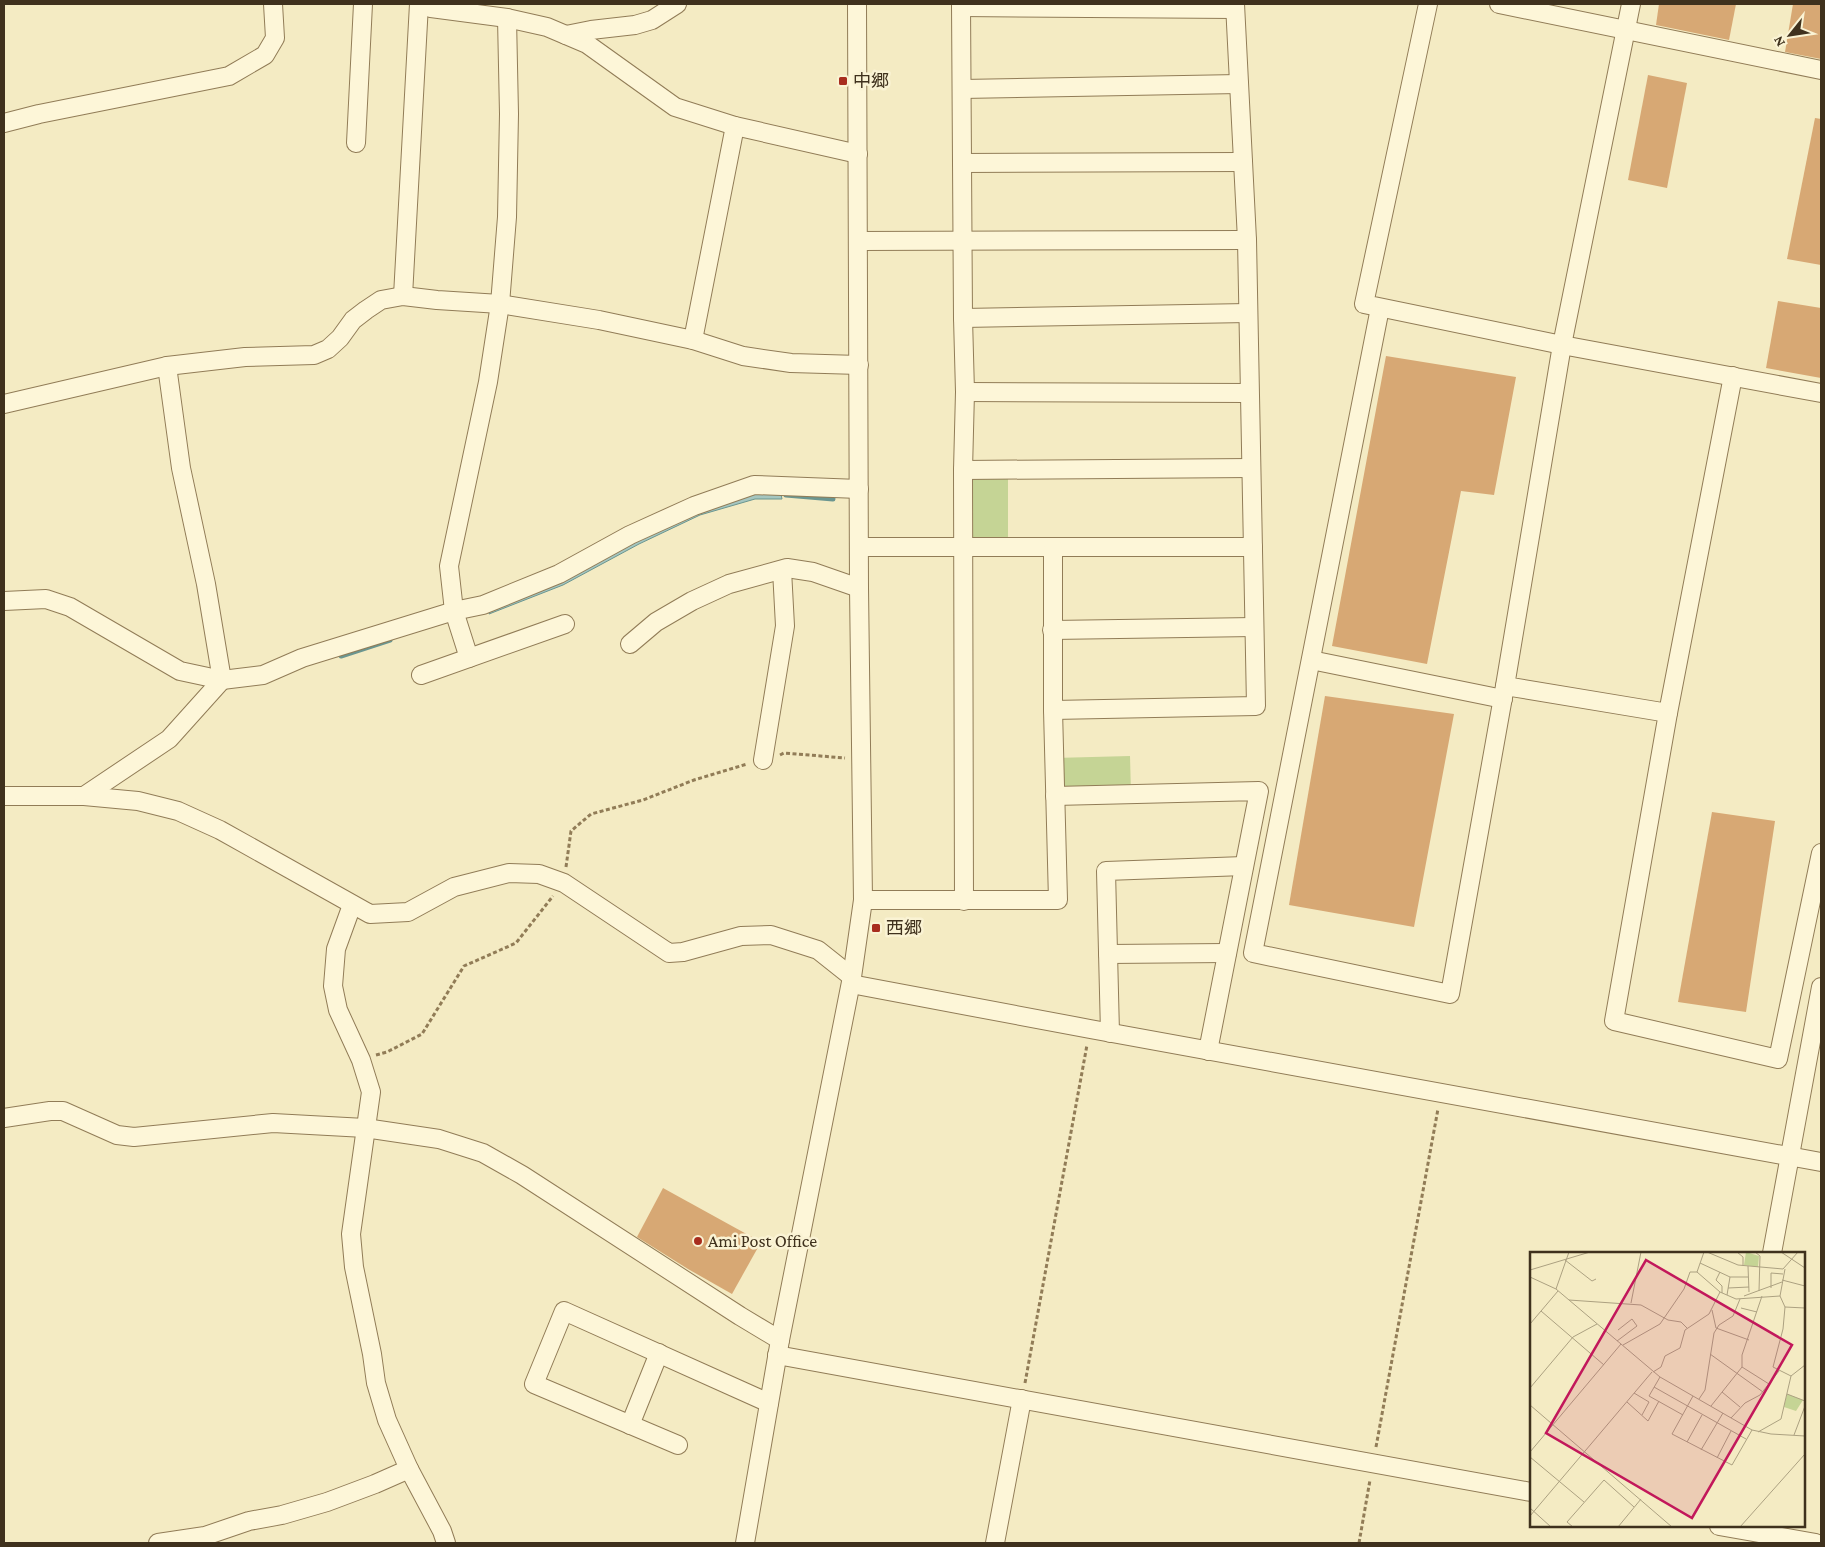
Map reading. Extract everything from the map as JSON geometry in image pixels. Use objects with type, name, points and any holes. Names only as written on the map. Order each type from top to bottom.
[{"type":"street","points":[[4,124],[39,114],[229,76],[265,55],[275,38],[273,4]]},
{"type":"street","points":[[356,143],[363,4]]},
{"type":"street","points":[[403,296],[421,4],[431,8],[507,18],[547,27],[587,44],[675,107],[735,126],[858,154]]},
{"type":"street","points":[[566,35],[636,25],[652,20],[677,4]]},
{"type":"street","points":[[745,1543],[779,1347],[851,981],[863,900],[859,588],[860,365],[857,4]]},
{"type":"street","points":[[1428,4],[1364,304],[1562,345],[1821,393]]},
{"type":"street","points":[[1499,4],[1821,70]]},
{"type":"street","points":[[1380,308],[1254,953],[1450,994],[1504,692],[1562,345],[1631,4]]},
{"type":"street","points":[[964,901],[963,470],[965,392],[961,6],[1235,6],[1247,240],[1256,706],[1052,710]]},
{"type":"street","points":[[469,658],[454,611],[449,566],[488,382],[500,304],[507,216],[509,114],[507,18]]},
{"type":"street","points":[[962,88],[1239,84]]},
{"type":"street","points":[[692,340],[735,126]]},
{"type":"street","points":[[962,163],[1243,162]]},
{"type":"street","points":[[858,241],[1247,240]]},
{"type":"street","points":[[4,404],[166,366],[245,357],[314,355],[328,349],[340,338],[353,320],[381,300],[403,296],[500,304],[599,320],[692,340],[743,356],[791,363],[860,365]]},
{"type":"street","points":[[963,318],[1248,313]]},
{"type":"street","points":[[166,366],[181,468],[206,584],[222,680]]},
{"type":"street","points":[[1733,376],[1668,713],[1614,1021],[1778,1059],[1821,852]]},
{"type":"street","points":[[965,392],[1249,393]]},
{"type":"street","points":[[963,470],[1251,468]]},
{"type":"street","points":[[4,601],[46,599],[70,607],[180,671],[222,680],[263,675],[302,658],[454,611],[483,605],[559,574],[630,534],[694,506],[754,485],[859,490]]},
{"type":"street","points":[[859,548],[1253,547]]},
{"type":"street","points":[[863,900],[1058,900],[1052,710],[1052,548]]},
{"type":"street","points":[[630,644],[656,622],[729,584],[787,568],[813,572],[859,588]]},
{"type":"street","points":[[763,760],[785,626],[782,570]]},
{"type":"street","points":[[421,675],[565,624]]},
{"type":"street","points":[[1052,630],[1254,627]]},
{"type":"street","points":[[1311,660],[1504,692],[1668,713]]},
{"type":"street","points":[[84,796],[169,739],[222,680]]},
{"type":"street","points":[[1055,796],[1259,791],[1208,1051]]},
{"type":"street","points":[[4,796],[84,796],[138,801],[178,811],[220,830],[370,914],[408,912],[454,887],[509,873],[538,874],[564,883],[669,953],[683,952],[741,936],[771,935],[818,950],[851,981],[1090,1030],[1821,1162]]},
{"type":"street","points":[[1110,1033],[1106,871],[1244,866]]},
{"type":"street","points":[[352,905],[336,949],[333,986],[338,1010],[361,1060],[371,1092],[352,1234],[354,1267],[376,1383],[388,1420],[409,1469],[442,1531],[446,1543]]},
{"type":"street","points":[[1108,954],[1227,953]]},
{"type":"street","points":[[1772,1252],[1821,987]]},
{"type":"street","points":[[4,1118],[50,1111],[63,1111],[117,1135],[134,1137],[273,1124],[365,1128],[439,1138],[483,1153],[522,1175],[740,1316],[779,1347],[1022,1399],[1530,1492]]},
{"type":"street","points":[[678,1445],[534,1384],[564,1311],[769,1403]]},
{"type":"street","points":[[630,1425],[659,1354]]},
{"type":"street","points":[[995,1543],[1022,1399]]},
{"type":"street","points":[[158,1543],[205,1536],[249,1521],[282,1515],[374,1484],[409,1469]]},
{"type":"street","points":[[1722,1530],[1816,1543]]},
{"type":"path","points":[[361,1060],[387,1052],[422,1034],[464,966],[516,942],[564,883],[571,832],[591,814],[643,800],[694,780],[784,754],[861,759]]},
{"type":"path","points":[[1022,1399],[1090,1030]]},
{"type":"path","points":[[1359,1543],[1441,1093]]},
{"type":"green space","points":[[1008,469],[1008,548],[964,548],[963,470]]},
{"type":"green space","points":[[1130,756],[1131,794],[1055,796],[1054,758]]},
{"type":"water","points":[[780,490],[782,499],[755,499],[700,515],[639,544],[563,585],[489,614],[491,605],[728,498]]},
{"type":"building","points":[[1659,4],[1736,4],[1729,40],[1656,25]]},
{"type":"building","points":[[1793,4],[1821,4],[1821,59],[1785,52]]},
{"type":"building","points":[[1648,75],[1687,83],[1667,188],[1628,180]]},
{"type":"building","points":[[1815,118],[1821,119],[1821,265],[1787,259]]},
{"type":"building","points":[[1778,301],[1821,308],[1821,378],[1766,368]]},
{"type":"building","points":[[1386,356],[1516,377],[1494,495],[1461,491],[1427,664],[1332,646]]},
{"type":"building","points":[[1325,696],[1454,714],[1414,927],[1289,905]]},
{"type":"building","points":[[1712,812],[1775,821],[1746,1012],[1678,1002]]},
{"type":"building","points":[[663,1188],[761,1242],[732,1294],[637,1237]]},
{"type":"waterway","points":[[786,495],[833,499]]},
{"type":"waterway","points":[[341,656],[390,640]]},
{"type":"place","name":"中郷","points":[[843,81]]},
{"type":"place","name":"西郷","points":[[876,928]]},
{"type":"place","name":"Ami Post Office","points":[[698,1241]]}]
